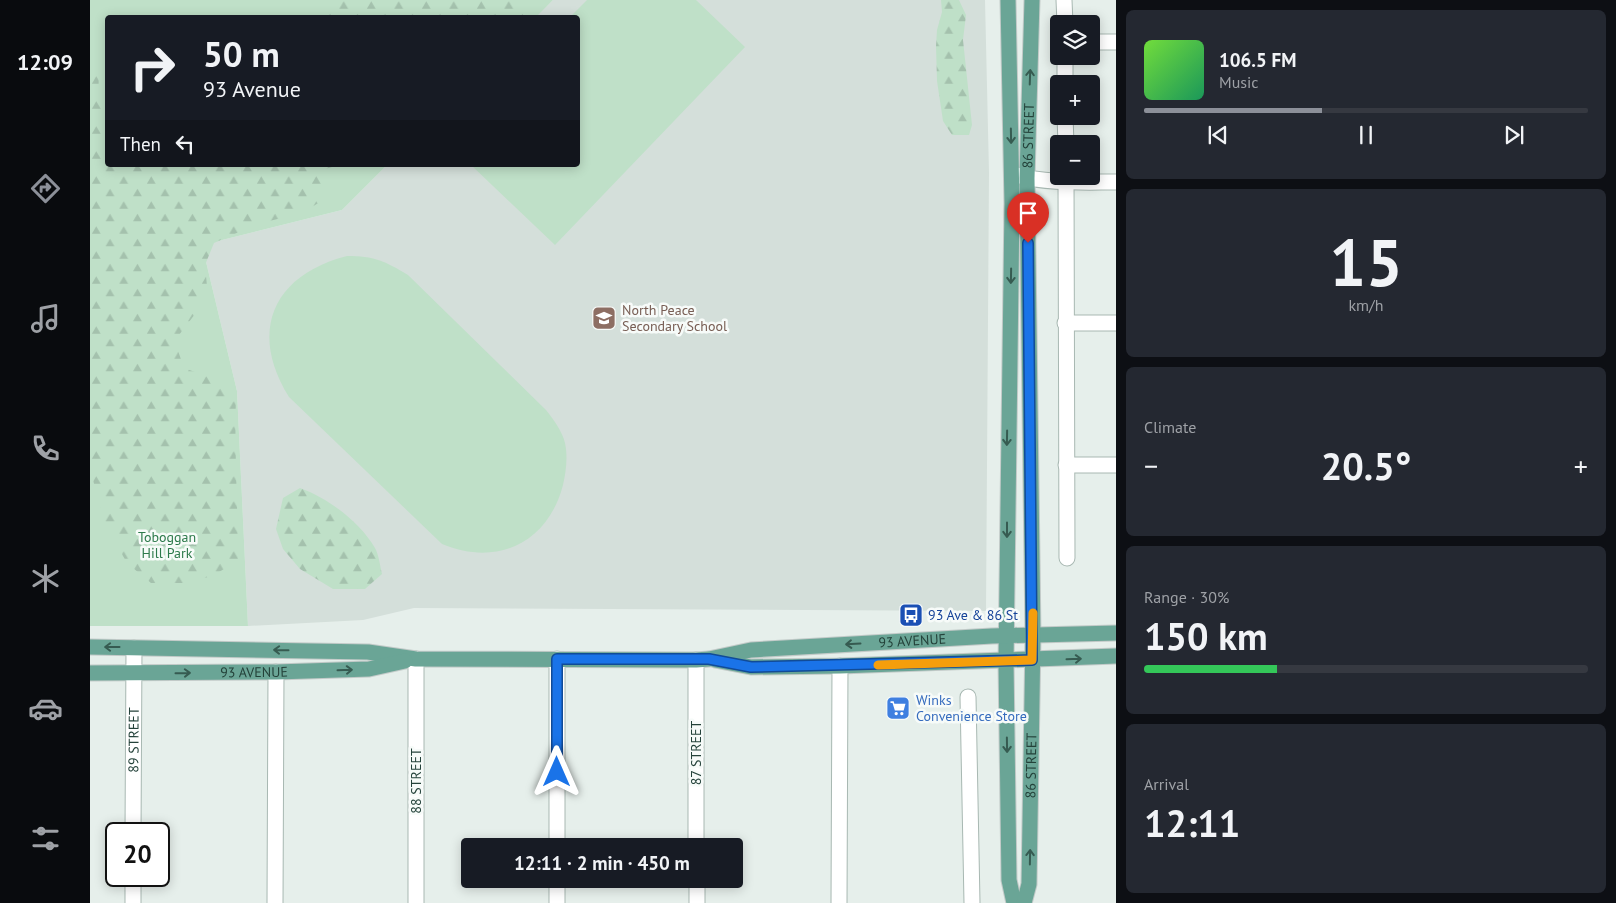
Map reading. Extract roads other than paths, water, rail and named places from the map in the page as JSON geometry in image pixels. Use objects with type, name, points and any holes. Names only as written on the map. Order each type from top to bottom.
[{"type":"main road","name":"86 STREET","points":[[1008,0],[1012,174],[1006,662],[1009,880],[1014,903]]},
{"type":"main road","name":"86 STREET","points":[[1024,903],[1029,884],[1033,636],[1027,178],[1032,0]]},
{"type":"main road","name":"93 AVENUE","points":[[702,660],[751,650],[1006,636],[1116,633]]},
{"type":"main road","name":"93 AVENUE","points":[[90,647],[368,652],[416,659],[702,660],[751,667],[1006,662],[1116,656]]},
{"type":"main road","name":"93 AVENUE","points":[[90,673],[276,672],[369,669],[416,659]]},
{"type":"street","points":[[1064,0],[1064,15]]},
{"type":"street","points":[[1100,42],[1116,42]]},
{"type":"street","points":[[1012,174],[1027,178],[1050,179]]},
{"type":"street","points":[[1100,181],[1116,182]]},
{"type":"street","points":[[1066,185],[1066,558]]},
{"type":"street","points":[[1065,323],[1116,323]]},
{"type":"street","points":[[1066,465],[1116,465]]},
{"type":"street","name":"89 STREET","points":[[134,648],[134,822]]},
{"type":"street","name":"88 STREET","points":[[416,659],[416,903]]},
{"type":"street","points":[[557,659],[557,838]]},
{"type":"street","name":"87 STREET","points":[[696,838],[702,660]]},
{"type":"street","points":[[840,666],[840,903]]},
{"type":"street","points":[[275,903],[276,672]]},
{"type":"street","points":[[968,697],[972,903]]},
{"type":"street","points":[[133,887],[133,903]]},
{"type":"street","points":[[557,888],[557,903]]},
{"type":"street","points":[[696,888],[697,903]]},
{"type":"place","name":"North Peace Secondary School","points":[[604,318]]},
{"type":"place","name":"93 Ave & 86 St","points":[[911,615]]},
{"type":"place","name":"Winks Convenience Store","points":[[898,708]]},
{"type":"park label","name":"Toboggan Hill Park","points":[[167,546]]}]
